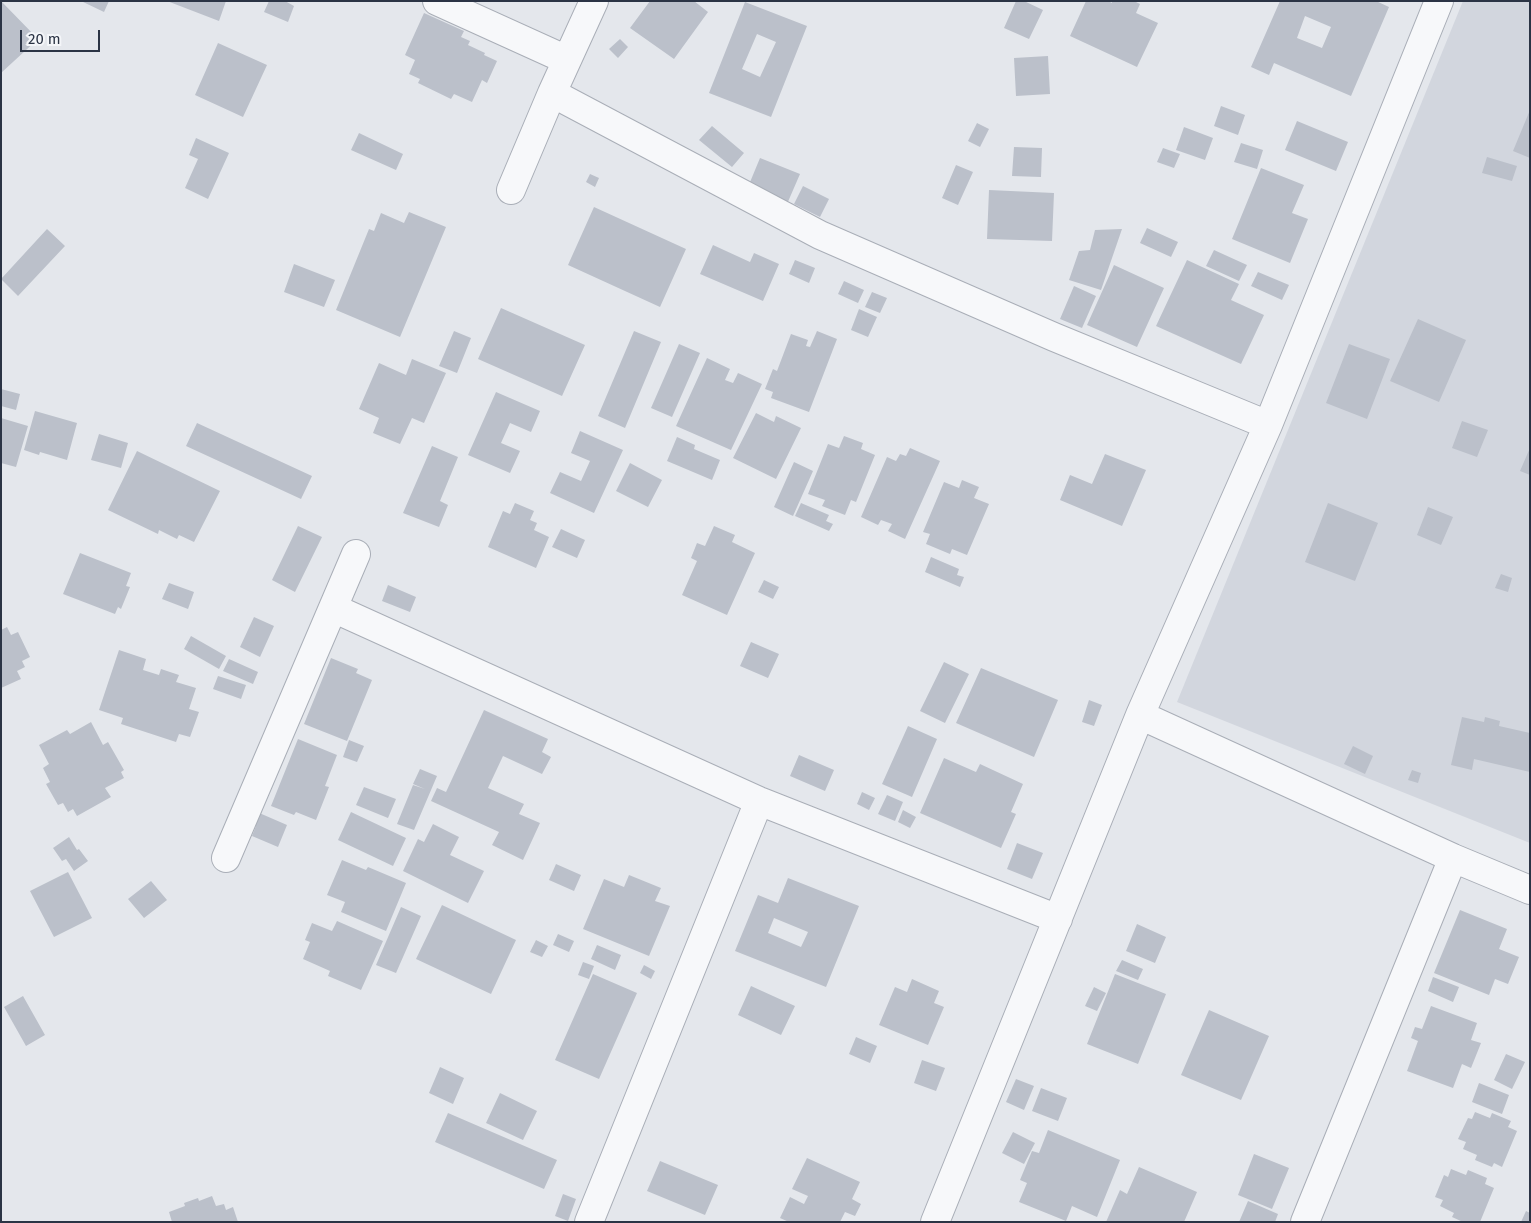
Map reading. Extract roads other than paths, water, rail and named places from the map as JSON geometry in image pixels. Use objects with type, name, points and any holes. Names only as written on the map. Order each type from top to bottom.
[{"type":"street","points":[[437,1],[567,60]]},
{"type":"street","points":[[511,190],[594,1]]},
{"type":"street","points":[[935,1222],[1140,715],[1268,425],[1439,1]]},
{"type":"street","points":[[552,93],[820,235],[1054,337],[1268,425]]},
{"type":"street","points":[[226,858],[356,554]]},
{"type":"street","points":[[333,608],[759,801],[1058,919]]},
{"type":"street","points":[[1140,715],[1453,858],[1530,890]]},
{"type":"street","points":[[589,1222],[759,801]]},
{"type":"street","points":[[1305,1222],[1453,858]]}]
